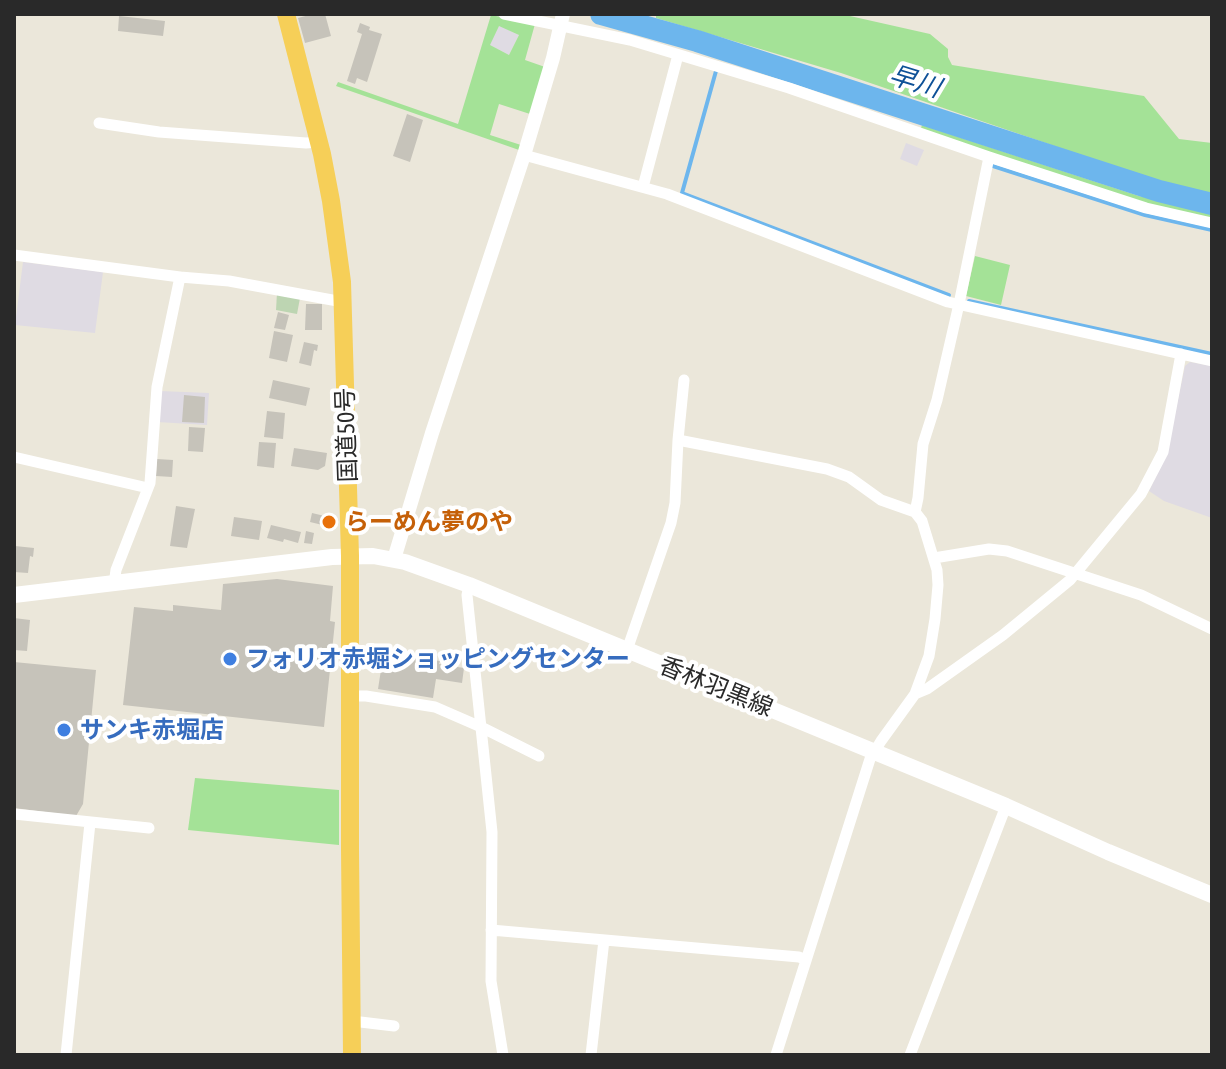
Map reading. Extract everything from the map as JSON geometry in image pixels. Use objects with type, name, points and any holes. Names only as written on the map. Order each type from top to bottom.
[{"type":"highway","name":"国道50号","points":[[286,14],[319,142],[339,256],[343,302],[350,556],[352,1055]]},
{"type":"main road","name":"香林羽黒線","points":[[14,595],[260,564],[350,556],[394,559],[469,585],[1006,806],[1212,895]]},
{"type":"street","points":[[504,14],[562,20],[630,40],[789,88],[1146,208],[1212,223]]},
{"type":"street","points":[[394,559],[432,433],[524,155],[562,20]]},
{"type":"street","points":[[643,187],[678,55]]},
{"type":"street","points":[[99,123],[171,134],[319,142]]},
{"type":"street","points":[[524,155],[667,194],[959,304],[1212,361]]},
{"type":"street","points":[[915,512],[923,444],[937,400],[989,157]]},
{"type":"street","points":[[14,255],[244,284],[343,302]]},
{"type":"street","points":[[114,584],[116,570],[150,483],[157,387],[180,277]]},
{"type":"street","points":[[915,694],[927,689],[1003,635],[1076,574],[1141,494],[1163,452],[1181,354]]},
{"type":"street","points":[[627,650],[671,523],[684,380]]},
{"type":"street","points":[[678,440],[834,470],[881,500],[915,512],[922,521],[934,558],[938,585],[929,656],[915,694],[874,752],[776,1055]]},
{"type":"street","points":[[14,457],[148,488]]},
{"type":"street","points":[[934,558],[999,549],[1141,595],[1212,629]]},
{"type":"street","points":[[469,585],[467,595],[492,832],[491,981],[503,1055]]},
{"type":"street","points":[[350,696],[422,704],[481,727],[539,756]]},
{"type":"street","points":[[910,1055],[1006,806]]},
{"type":"street","points":[[14,814],[149,828]]},
{"type":"street","points":[[66,1055],[90,823]]},
{"type":"street","points":[[491,930],[806,960]]},
{"type":"street","points":[[591,1055],[604,940]]},
{"type":"street","points":[[352,1021],[394,1026]]},
{"type":"shaded area","points":[[499,25],[519,35],[509,55],[489,45]]},
{"type":"shaded area","points":[[906,143],[924,150],[917,166],[900,159]]},
{"type":"shaded area","points":[[23,262],[103,272],[95,333],[15,325]]},
{"type":"shaded area","points":[[1190,362],[1212,366],[1212,518],[1164,501],[1149,491],[1166,456],[1185,366]]},
{"type":"shaded area","points":[[160,391],[209,393],[207,425],[157,422]]},
{"type":"green space","points":[[656,14],[841,14],[930,34],[948,49],[952,65],[1144,96],[1179,139],[1212,143],[1212,195],[1069,151],[841,73],[656,18]]},
{"type":"green space","points":[[491,15],[535,24],[525,60],[545,67],[530,114],[499,104],[490,135],[521,145],[519,150],[336,86],[338,82],[458,124]],"holes":[[[499,26],[519,35],[509,55],[490,45]]]},
{"type":"green space","points":[[922,125],[1139,196],[1212,212],[1212,220],[1144,204],[920,131]]},
{"type":"green space","points":[[975,256],[1010,265],[1001,305],[966,296]]},
{"type":"green space","points":[[277,293],[300,298],[297,314],[276,310]]},
{"type":"green space","points":[[195,778],[339,790],[339,845],[188,830]]},
{"type":"building","points":[[325,14],[331,36],[305,43],[298,18]]},
{"type":"building","points":[[119,16],[165,21],[163,36],[118,31]]},
{"type":"building","points":[[360,23],[382,34],[367,82],[357,78],[355,84],[347,81],[362,34],[357,32]]},
{"type":"building","points":[[407,114],[423,120],[410,162],[393,156]]},
{"type":"building","points":[[306,304],[322,304],[322,330],[305,330]]},
{"type":"building","points":[[278,312],[289,315],[285,330],[274,328]]},
{"type":"building","points":[[274,331],[293,335],[287,362],[269,358]]},
{"type":"building","points":[[304,342],[318,345],[311,366],[299,363]]},
{"type":"building","points":[[273,380],[310,388],[306,406],[269,398]]},
{"type":"building","points":[[184,395],[205,397],[204,423],[182,422]]},
{"type":"building","points":[[267,411],[285,413],[283,439],[264,437]]},
{"type":"building","points":[[189,427],[205,428],[203,452],[188,451]]},
{"type":"building","points":[[259,442],[276,443],[274,468],[257,466]]},
{"type":"building","points":[[294,448],[327,453],[325,466],[318,470],[291,466]]},
{"type":"building","points":[[157,459],[173,460],[172,477],[156,476]]},
{"type":"building","points":[[176,506],[195,509],[187,548],[170,546]]},
{"type":"building","points":[[312,513],[333,518],[331,527],[310,522]]},
{"type":"building","points":[[234,517],[262,521],[259,540],[231,536]]},
{"type":"building","points":[[271,525],[301,532],[298,543],[267,538]]},
{"type":"building","points":[[306,531],[314,533],[312,544],[304,543]]},
{"type":"building","points":[[15,546],[34,548],[28,573],[14,572]]},
{"type":"building","name":"フォリオ赤堀ショッピングセンター","points":[[277,579],[333,586],[330,621],[335,622],[324,727],[123,705],[134,607],[173,611],[173,605],[221,610],[223,584]]},
{"type":"building","points":[[14,618],[30,620],[27,651],[14,650]]},
{"type":"building","points":[[398,655],[464,668],[462,683],[436,679],[433,698],[378,689],[383,657],[397,659]]},
{"type":"building","points":[[14,662],[96,670],[83,804],[76,816],[14,808]]},
{"type":"waterway","name":"早川","points":[[601,14],[697,41],[1159,191],[1212,204]]},
{"type":"waterway","name":"早川","points":[[696,48],[697,41]]},
{"type":"waterway","points":[[716,71],[682,193],[949,295]]},
{"type":"waterway","points":[[993,166],[1145,215],[1212,230]]},
{"type":"waterway","points":[[969,301],[1212,354]]},
{"type":"place","name":"らーめん夢のや","points":[[329,522]]},
{"type":"place","name":"フォリオ赤堀ショッピングセンター","points":[[230,659]]},
{"type":"place","name":"サンキ赤堀店","points":[[64,730]]}]
